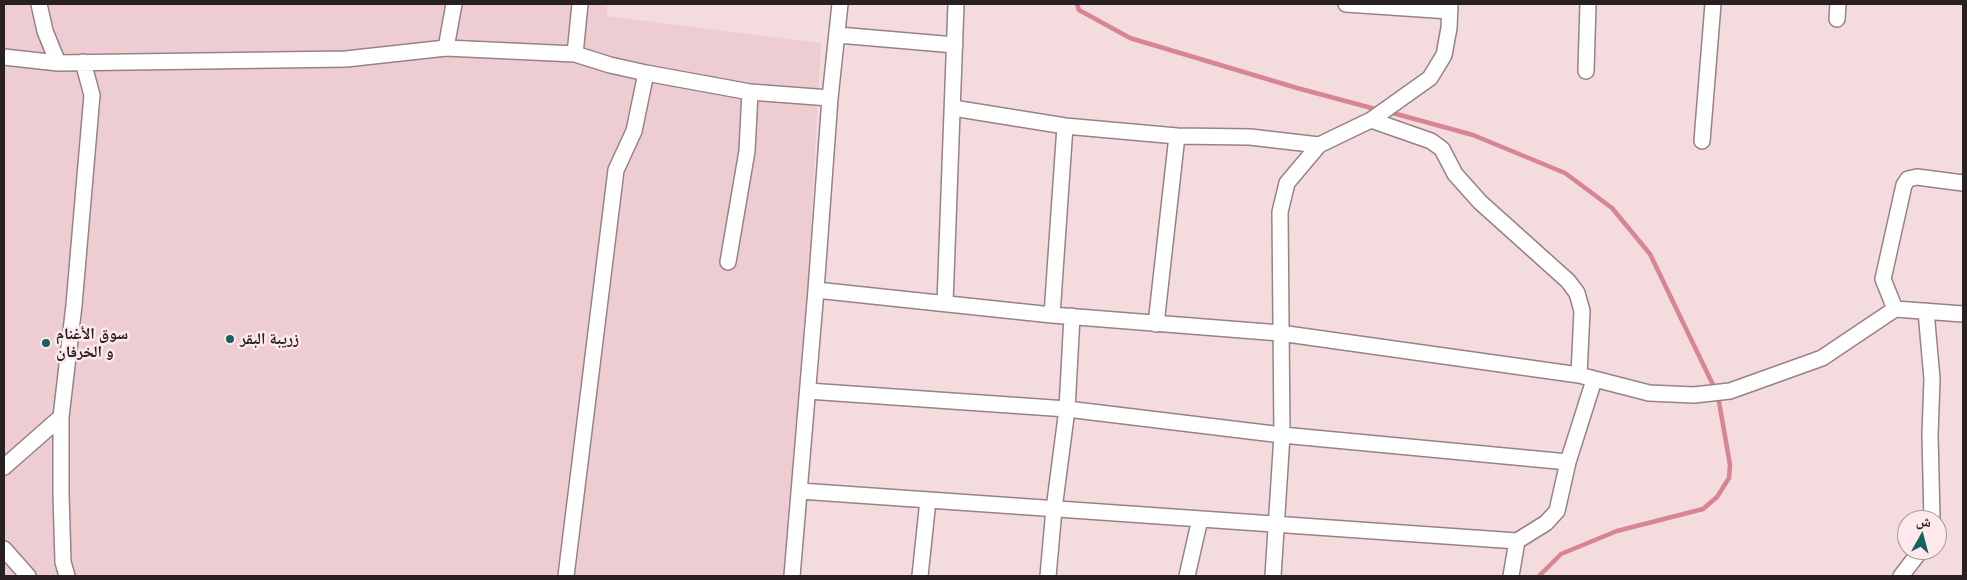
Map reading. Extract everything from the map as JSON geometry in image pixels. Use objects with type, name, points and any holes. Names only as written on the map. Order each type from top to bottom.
[{"type":"street","points":[[39,4],[45,31],[58,62]]},
{"type":"street","points":[[446,48],[454,4]]},
{"type":"street","points":[[575,54],[580,4]]},
{"type":"street","points":[[792,576],[830,98],[840,4]]},
{"type":"street","points":[[945,303],[956,4]]},
{"type":"street","points":[[1273,576],[1282,436],[1280,212],[1287,183],[1319,146],[1371,120],[1430,78],[1444,55],[1450,8],[1346,4]]},
{"type":"street","points":[[1586,71],[1588,4]]},
{"type":"street","points":[[1702,141],[1713,4]]},
{"type":"street","points":[[838,36],[955,46]]},
{"type":"street","points":[[4,57],[58,62],[346,59],[446,48],[575,54],[610,65],[646,73],[750,92],[830,98]]},
{"type":"street","points":[[67,576],[64,562],[61,494],[61,417],[74,306],[92,95],[83,62]]},
{"type":"street","points":[[566,576],[616,170],[634,131],[646,73]]},
{"type":"street","points":[[728,262],[747,151],[750,92]]},
{"type":"street","points":[[953,108],[1065,126],[1177,136],[1250,137],[1319,146]]},
{"type":"street","points":[[1371,120],[1431,141],[1442,149],[1455,174],[1480,202],[1568,281],[1577,293],[1582,311],[1579,376]]},
{"type":"street","points":[[1052,315],[1065,126]]},
{"type":"street","points":[[1156,324],[1177,136]]},
{"type":"street","points":[[1895,309],[1883,279],[1904,185],[1908,179],[1917,178],[1963,183]]},
{"type":"street","points":[[816,290],[1052,315],[1280,333],[1579,376],[1649,393],[1694,395],[1730,391],[1822,358],[1895,309],[1963,314]]},
{"type":"street","points":[[1926,311],[1932,379],[1930,435],[1932,510]]},
{"type":"street","points":[[1048,576],[1054,509],[1067,409],[1072,316]]},
{"type":"street","points":[[800,491],[1517,541],[1546,523],[1557,511],[1568,462],[1594,380]]},
{"type":"street","points":[[808,391],[1067,409],[1282,436],[1568,462]]},
{"type":"street","points":[[4,467],[61,417]]},
{"type":"street","points":[[920,576],[928,500]]},
{"type":"street","points":[[1186,576],[1200,519]]},
{"type":"street","points":[[1511,576],[1517,541]]},
{"type":"street","points":[[4,550],[28,576]]},
{"type":"street","points":[[1901,576],[1915,570]]},
{"type":"shaded area","points":[[4,4],[607,4],[607,16],[821,43],[792,576],[4,576]]},
{"type":"waterway","points":[[1077,4],[1079,10],[1130,38],[1297,88],[1379,110]]},
{"type":"waterway","points":[[1389,112],[1473,135],[1565,173],[1612,208],[1650,254],[1715,389]]},
{"type":"waterway","points":[[1539,576],[1561,554],[1617,531],[1703,509],[1717,497],[1729,478],[1730,465],[1718,396]]},
{"type":"place","name":"زريبة البقر","points":[[230,339]]},
{"type":"place","name":"سوق الأغنام و الخرفان","points":[[46,343]]}]
